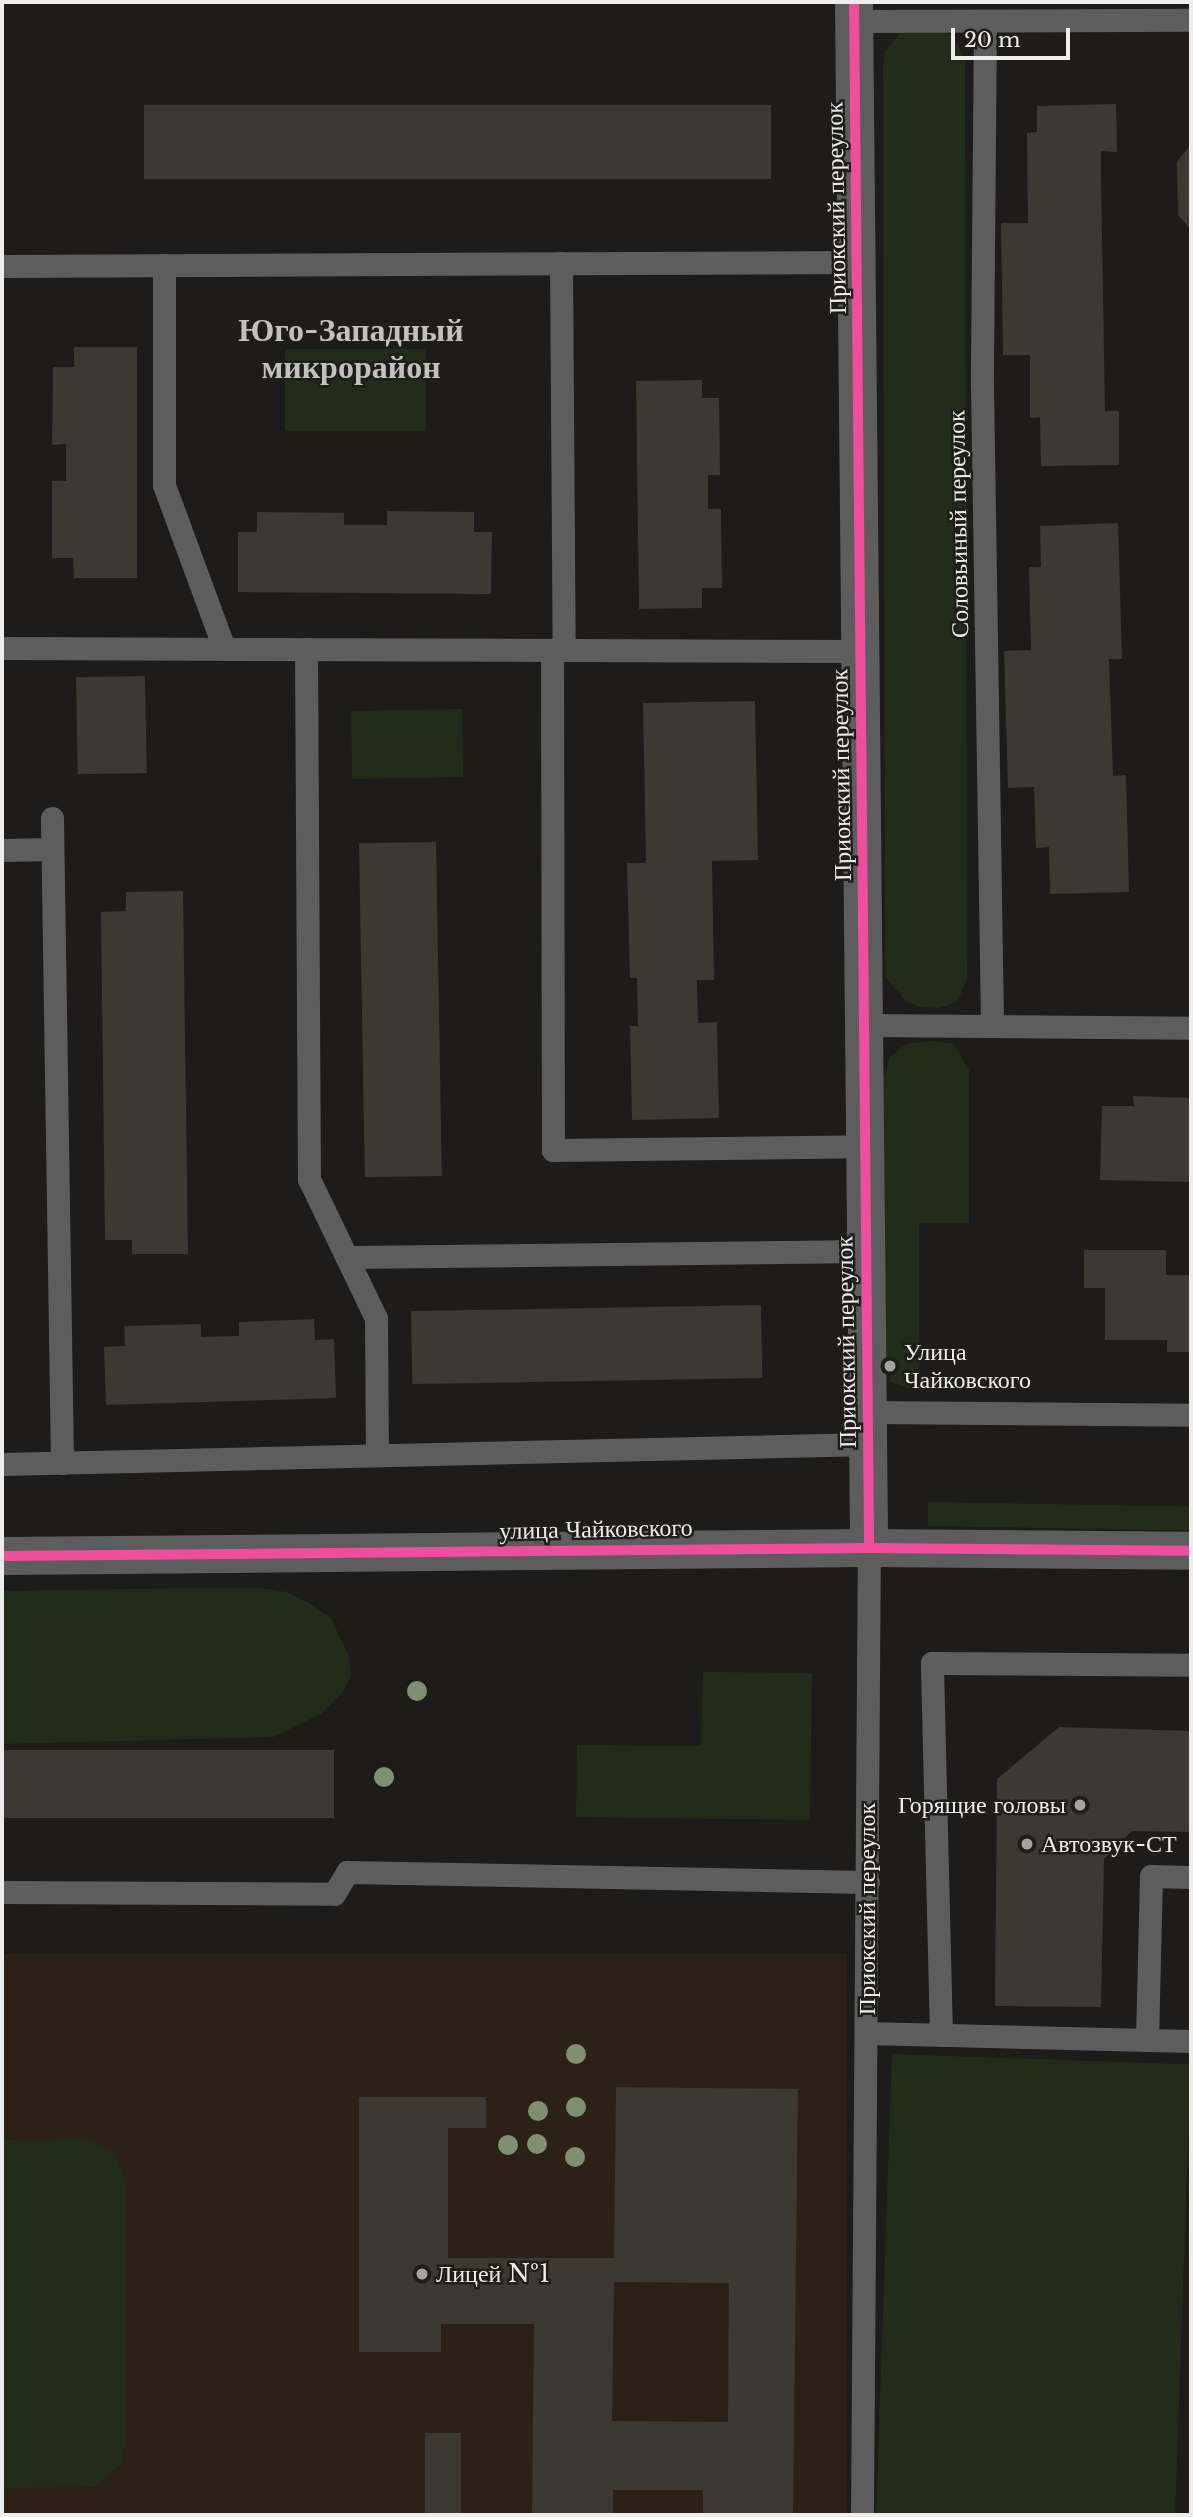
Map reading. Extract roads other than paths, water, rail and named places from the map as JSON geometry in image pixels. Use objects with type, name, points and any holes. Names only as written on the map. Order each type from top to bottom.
[{"type":"street","name":"Приокский переулок","points":[[855,11],[869,1548]]},
{"type":"street","name":"улица Чайковского","points":[[2,1556],[869,1548],[1191,1551]]},
{"type":"lane","points":[[855,11],[985,21],[1191,20]]},
{"type":"lane","name":"Соловьиный переулок","points":[[985,21],[982,386],[992,1026]]},
{"type":"lane","points":[[2,266],[857,262]]},
{"type":"lane","points":[[561,263],[554,1150],[865,1146]]},
{"type":"lane","points":[[164,265],[164,485],[224,648]]},
{"type":"lane","points":[[2,648],[860,651]]},
{"type":"lane","points":[[306,649],[309,1179],[376,1318],[377,1455]]},
{"type":"lane","points":[[52,818],[62,1462]]},
{"type":"lane","points":[[2,849],[52,849]]},
{"type":"lane","points":[[864,1024],[1191,1028]]},
{"type":"lane","points":[[347,1257],[866,1251]]},
{"type":"lane","points":[[2,1464],[377,1455],[868,1428],[1191,1415]]},
{"type":"lane","name":"Приокский переулок","points":[[862,2515],[869,1548]]},
{"type":"lane","points":[[941,2035],[932,1663],[1191,1665]]},
{"type":"lane","points":[[2,1892],[334,1894],[347,1872],[868,1882]]},
{"type":"lane","points":[[1147,2040],[1151,1876],[1191,1877]]},
{"type":"lane","points":[[866,2033],[1191,2041]]},
{"type":"place","name":"Улица Чайковского","points":[[890,1366]]},
{"type":"place","name":"Горящие головы","points":[[1080,1805]]},
{"type":"place","name":"Автозвук-СТ","points":[[1027,1844]]},
{"type":"place","name":"Лицей №1","points":[[422,2274]]},
{"type":"district","name":"Юго-Западный микрорайон","points":[[351,350]]}]
